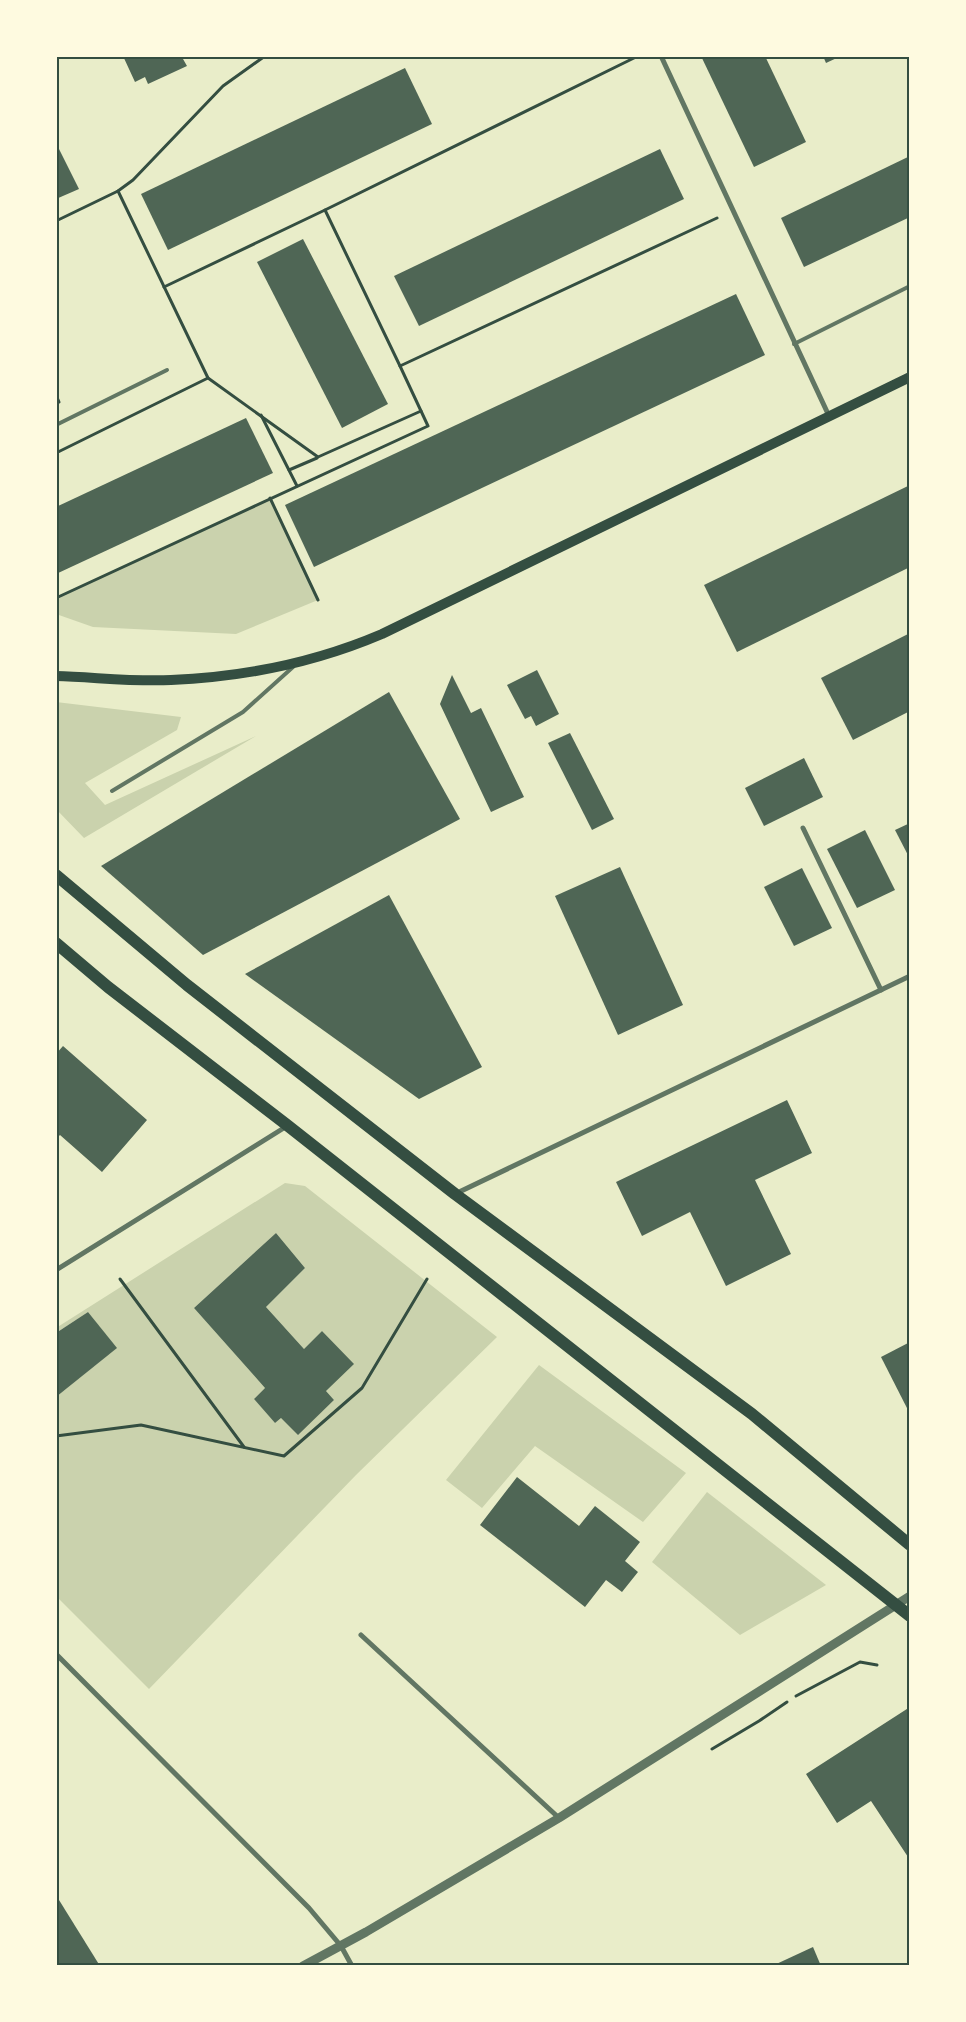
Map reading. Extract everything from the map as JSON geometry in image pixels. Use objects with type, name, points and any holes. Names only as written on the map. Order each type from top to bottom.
[{"type":"main road","points":[[56,676],[170,680],[224,676],[296,664],[345,650],[382,634],[910,377]]},
{"type":"main road","points":[[56,874],[187,985],[455,1194],[752,1414],[910,1545]]},
{"type":"main road","points":[[56,943],[108,987],[288,1125],[910,1616]]},
{"type":"street","points":[[661,56],[828,416]]},
{"type":"street","points":[[802,828],[882,990]]},
{"type":"street","points":[[455,1194],[910,976]]},
{"type":"street","points":[[56,1270],[288,1125]]},
{"type":"street","points":[[303,1966],[341,1946],[559,1818],[910,1596]]},
{"type":"street","points":[[362,1635],[559,1818]]},
{"type":"street","points":[[56,1654],[309,1908],[341,1946],[352,1966]]},
{"type":"lane","points":[[794,344],[910,286]]},
{"type":"lane","points":[[56,425],[167,370]]},
{"type":"lane","points":[[112,791],[243,712],[296,664]]},
{"type":"path","points":[[56,221],[118,191],[133,180],[223,86],[265,56]]},
{"type":"path","points":[[164,287],[638,56]]},
{"type":"path","points":[[118,191],[208,378],[261,414],[318,458]]},
{"type":"path","points":[[56,598],[428,426],[325,210]]},
{"type":"path","points":[[400,366],[732,211]]},
{"type":"path","points":[[56,454],[208,378]]},
{"type":"path","points":[[56,394],[60,402],[56,404]]},
{"type":"path","points":[[289,470],[421,411]]},
{"type":"path","points":[[261,414],[297,486]]},
{"type":"path","points":[[270,498],[318,600]]},
{"type":"path","points":[[56,1436],[141,1426],[284,1456],[362,1388],[427,1279]]},
{"type":"path","points":[[120,1280],[245,1447]]},
{"type":"green space","points":[[270,498],[318,600],[236,634],[93,627],[56,614],[56,598]]},
{"type":"green space","points":[[56,702],[181,717],[177,730],[85,783],[105,805],[256,736],[84,838],[56,809]]},
{"type":"green space","points":[[285,1183],[305,1186],[497,1337],[356,1475],[149,1689],[56,1596],[56,1397],[116,1348],[88,1312],[56,1333],[56,1328]],"holes":[[[276,1233],[305,1268],[266,1307],[304,1349],[322,1331],[353,1364],[326,1391],[334,1400],[298,1434],[281,1418],[275,1423],[254,1399],[265,1388],[194,1308]]]},
{"type":"green space","points":[[539,1365],[686,1473],[643,1522],[535,1446],[482,1508],[446,1480]]},
{"type":"green space","points":[[707,1492],[826,1585],[740,1635],[652,1562]]},
{"type":"building","points":[[123,56],[188,56],[183,59],[187,66],[148,84],[145,77],[135,82]]},
{"type":"building","points":[[701,56],[765,56],[806,142],[754,167]]},
{"type":"building","points":[[823,56],[841,56],[826,63]]},
{"type":"building","points":[[405,68],[432,124],[168,250],[141,194]]},
{"type":"building","points":[[56,143],[79,189],[56,199]]},
{"type":"building","points":[[660,149],[684,199],[419,326],[394,276]]},
{"type":"building","points":[[910,156],[910,217],[804,267],[781,218]]},
{"type":"building","points":[[303,239],[388,404],[342,428],[257,262]]},
{"type":"building","points":[[736,294],[765,355],[314,567],[285,505]]},
{"type":"building","points":[[246,418],[273,473],[56,574],[56,507]]},
{"type":"building","points":[[910,485],[910,567],[737,652],[704,585]]},
{"type":"building","points":[[910,633],[910,711],[853,740],[821,678]]},
{"type":"building","points":[[537,670],[559,714],[536,726],[531,716],[525,719],[507,685]]},
{"type":"building","points":[[452,675],[471,713],[481,708],[524,797],[491,812],[440,704]]},
{"type":"building","points":[[389,692],[460,819],[203,955],[101,866]]},
{"type":"building","points":[[570,733],[614,819],[592,830],[548,743]]},
{"type":"building","points":[[804,758],[823,797],[764,826],[745,788]]},
{"type":"building","points":[[910,823],[910,859],[895,830]]},
{"type":"building","points":[[865,830],[895,890],[857,908],[827,849]]},
{"type":"building","points":[[620,867],[683,1005],[618,1035],[555,896]]},
{"type":"building","points":[[802,868],[832,928],[794,946],[764,887]]},
{"type":"building","points":[[389,895],[482,1067],[419,1099],[245,974]]},
{"type":"building","points":[[63,1046],[147,1120],[102,1172],[60,1135],[56,1139],[56,1054]]},
{"type":"building","points":[[787,1100],[812,1153],[755,1180],[791,1254],[726,1286],[690,1212],[642,1236],[616,1182]]},
{"type":"building","points":[[276,1233],[305,1268],[266,1307],[304,1349],[322,1331],[354,1364],[326,1391],[334,1400],[298,1435],[281,1418],[275,1423],[254,1399],[265,1388],[194,1308]]},
{"type":"building","points":[[88,1312],[117,1348],[56,1397],[56,1333]]},
{"type":"building","points":[[910,1342],[910,1414],[881,1357]]},
{"type":"building","points":[[517,1477],[579,1526],[595,1506],[640,1542],[625,1561],[638,1572],[622,1592],[606,1580],[585,1607],[480,1525]]},
{"type":"building","points":[[910,1707],[910,1860],[871,1801],[837,1823],[806,1774]]},
{"type":"building","points":[[59,1900],[100,1966],[56,1966],[56,1901]]},
{"type":"building","points":[[813,1947],[821,1966],[772,1966]]}]
